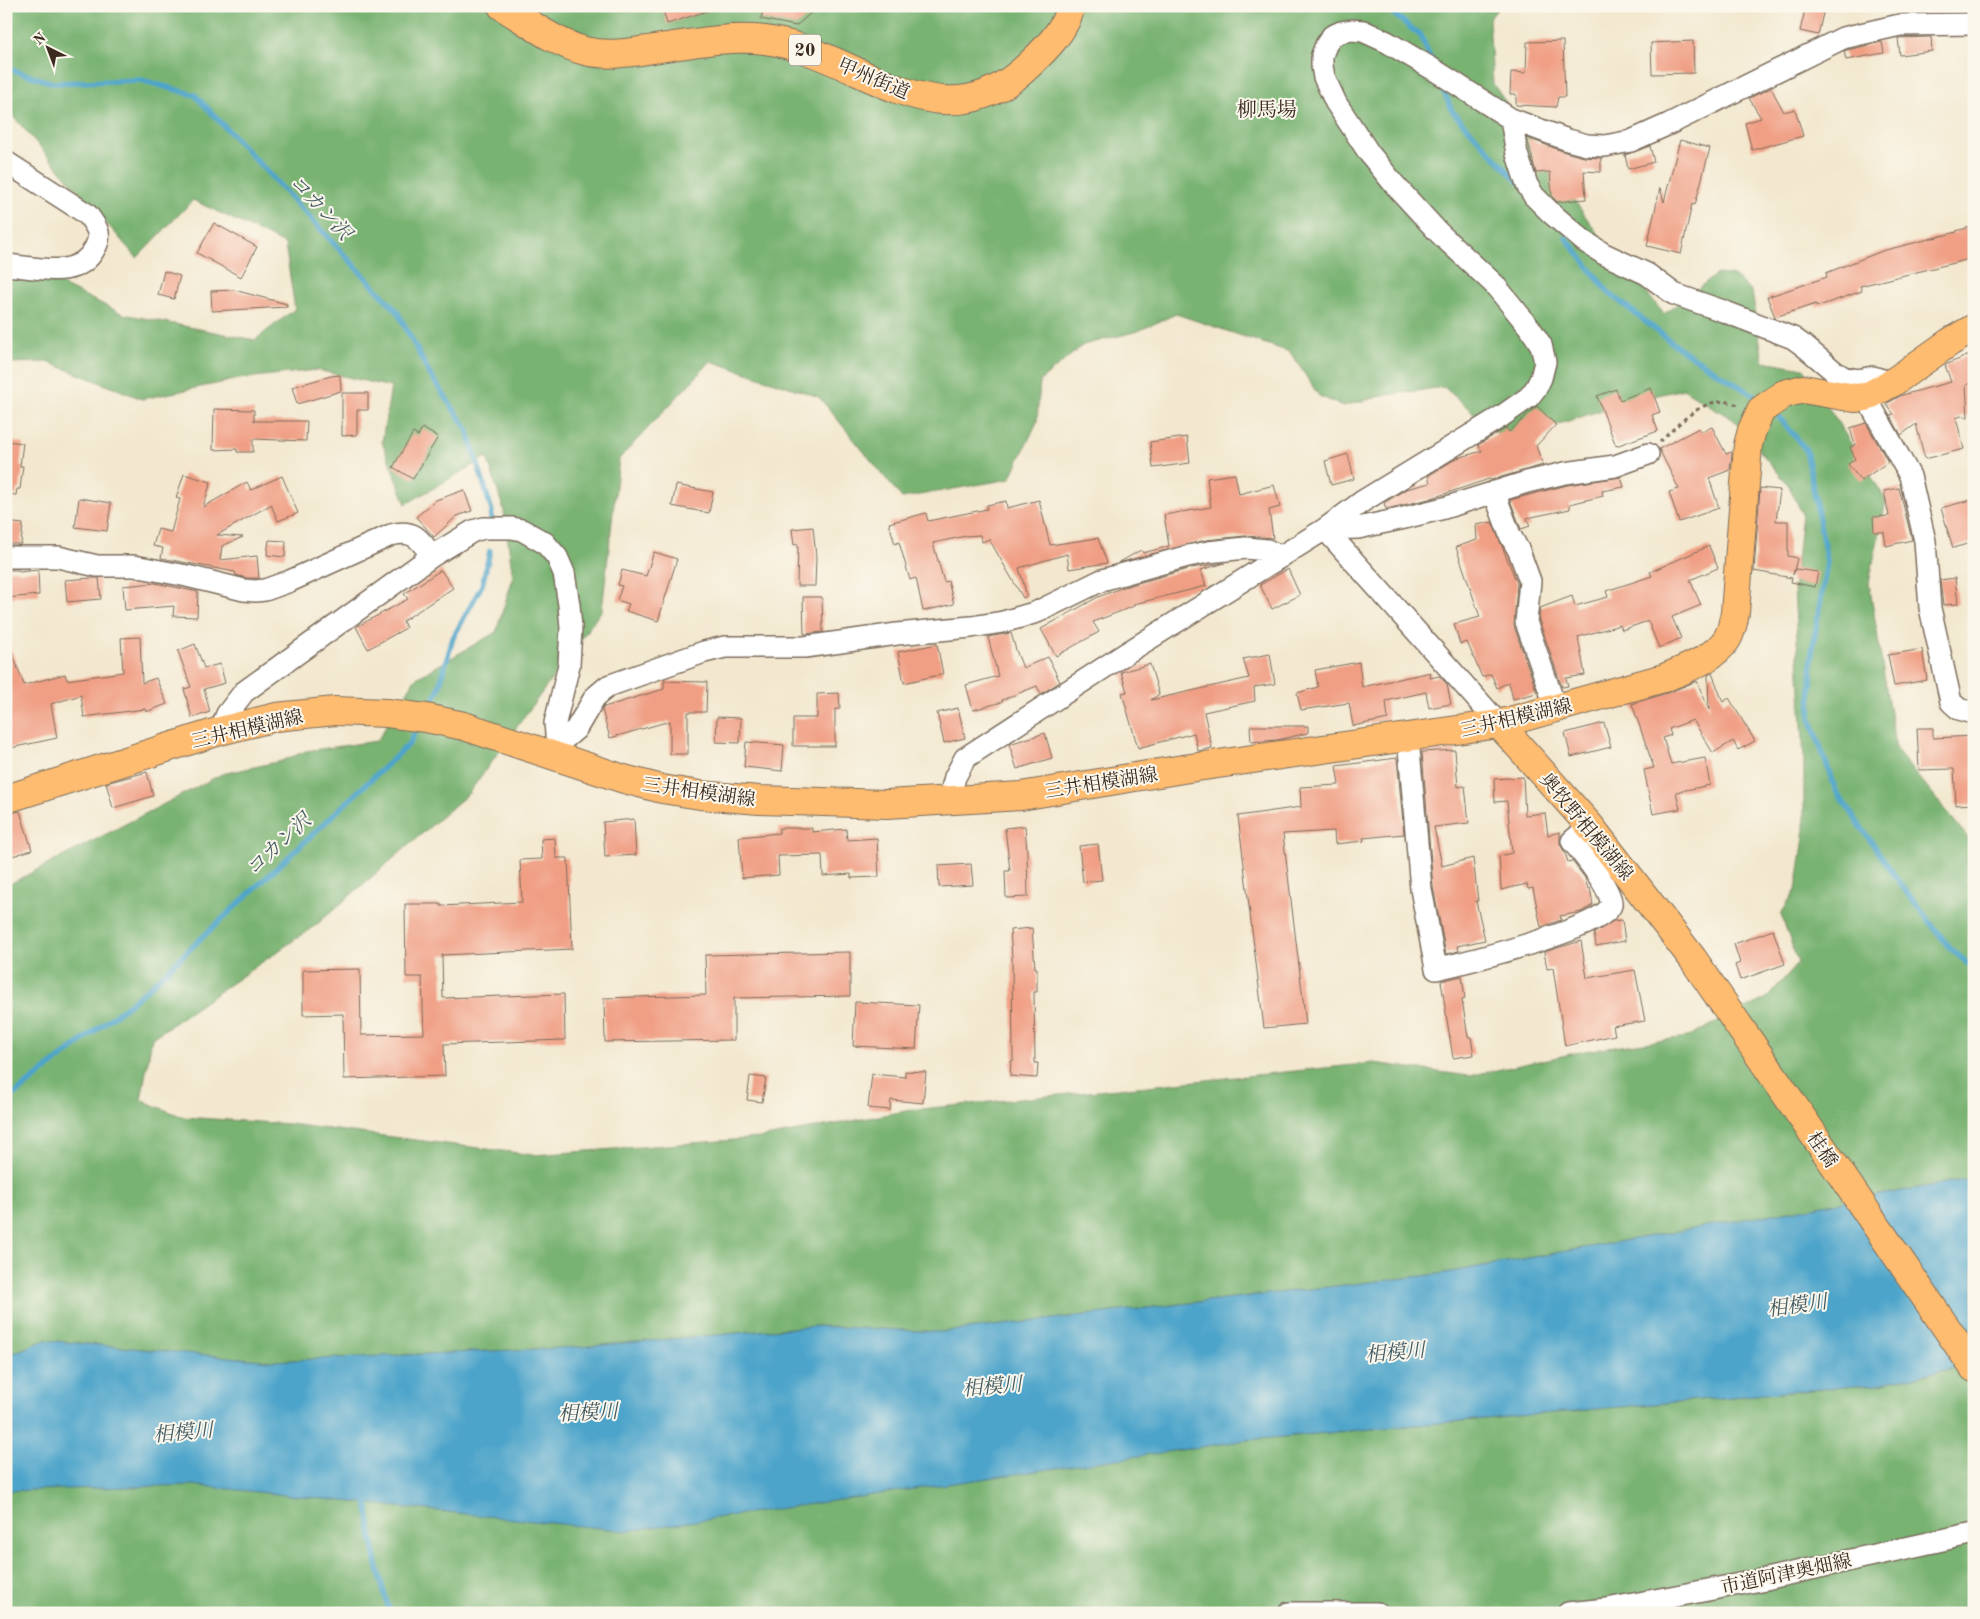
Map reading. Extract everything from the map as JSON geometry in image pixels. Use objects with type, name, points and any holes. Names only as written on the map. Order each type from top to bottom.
[{"type":"main road","name":"甲州街道","points":[[502,6],[548,34],[585,51],[616,55],[712,40],[765,40],[795,46],[908,94],[940,101],[964,100],[989,92],[1008,82],[1042,52],[1058,33],[1071,6]]},
{"type":"main road","points":[[1866,397],[1892,383],[1950,342],[1974,328]]},
{"type":"main road","name":"三井相模湖線","points":[[6,799],[220,731],[276,717],[316,713],[359,711],[386,713],[426,718],[464,726],[519,744],[556,750],[624,779],[662,790],[759,800],[887,804],[1021,796],[1183,769],[1499,724],[1664,678],[1710,655],[1727,639],[1735,613],[1748,445],[1761,410],[1771,402],[1793,391],[1802,389],[1855,398],[1866,397]]},
{"type":"main road","name":"奥牧野相模湖線","points":[[1499,724],[1590,826],[1672,930]]},
{"type":"main road","name":"桂橋","points":[[1672,930],[1974,1368]]},
{"type":"street","points":[[949,800],[955,777],[965,758],[1529,397],[1541,378],[1545,362],[1542,345],[1509,301],[1476,266],[1439,233],[1394,184],[1357,137],[1336,103],[1324,77],[1322,55],[1332,36],[1352,30],[1363,31],[1387,42],[1436,71],[1511,119],[1587,145],[1605,146],[1631,141],[1669,124],[1843,38],[1900,25],[1974,24]]},
{"type":"street","points":[[1511,119],[1517,154],[1527,185],[1534,196],[1551,213],[1584,241],[1604,254],[1647,274],[1674,294],[1792,338],[1843,377],[1858,380],[1873,377],[1892,383]]},
{"type":"street","points":[[6,162],[87,214],[96,225],[100,240],[87,260],[79,266],[67,270],[6,265]]},
{"type":"street","points":[[1866,397],[1910,476],[1925,541],[1930,608],[1951,702],[1959,709],[1974,713]]},
{"type":"street","points":[[1325,529],[1358,528],[1400,519],[1565,472],[1615,466],[1648,454]]},
{"type":"street","points":[[1494,492],[1530,581],[1526,622],[1556,709]]},
{"type":"street","points":[[220,731],[228,714],[244,692],[432,556],[473,531],[484,528],[512,528],[522,530],[545,543],[557,557],[564,573],[571,628],[569,665],[555,723],[556,750]]},
{"type":"street","points":[[1325,529],[1499,724]]},
{"type":"street","points":[[6,557],[58,557],[97,566],[134,566],[255,591],[265,590],[290,581],[353,551],[402,532],[412,534],[423,543],[432,556]]},
{"type":"street","points":[[556,750],[576,729],[595,697],[608,686],[704,652],[725,647],[805,647],[1003,622],[1037,612],[1102,580],[1188,556],[1246,548],[1267,550],[1281,557]]},
{"type":"street","points":[[1408,737],[1421,889],[1436,969],[1521,946],[1583,926],[1609,910],[1612,904],[1610,896],[1594,868],[1572,841],[1590,826]]},
{"type":"street","name":"市道阿津奥畑線","points":[[1568,1613],[1607,1609],[1761,1580],[1974,1533]]},
{"type":"street","points":[[1290,1613],[1377,1613]]},
{"type":"path","points":[[1648,454],[1689,414],[1710,403],[1736,404],[1757,417]]},
{"type":"green space","points":[[6,6],[1500,6],[1489,19],[1493,84],[1595,230],[1664,314],[1717,274],[1734,276],[1752,292],[1763,361],[1804,368],[1886,500],[1869,583],[1896,750],[1974,845],[1974,1178],[1439,1274],[941,1332],[816,1326],[580,1347],[272,1361],[45,1340],[6,1356],[6,886],[222,774],[282,761],[306,751],[377,741],[415,679],[496,632],[513,578],[504,511],[487,457],[406,504],[382,442],[391,387],[317,370],[245,378],[142,399],[48,362],[6,363],[6,258],[123,314],[255,340],[295,309],[285,244],[193,200],[137,258],[6,108]],"holes":[[[1176,314],[1290,352],[1319,396],[1343,406],[1386,395],[1444,387],[1506,441],[1621,404],[1683,389],[1734,420],[1789,486],[1802,513],[1794,589],[1804,759],[1804,837],[1796,890],[1781,914],[1798,963],[1767,998],[1687,1037],[1585,1051],[1469,1076],[1374,1063],[911,1110],[760,1138],[534,1155],[289,1124],[183,1117],[141,1100],[152,1038],[316,925],[468,794],[602,610],[619,459],[711,361],[819,397],[902,498],[1010,479],[1037,422],[1040,381],[1083,345],[1138,331]]]},
{"type":"green space","points":[[1974,1364],[1974,1613],[6,1613],[6,1491],[1248,1440],[1878,1384]]},
{"type":"water","name":"相模川","points":[[1974,1178],[1974,1364],[1878,1384],[1248,1440],[627,1531],[191,1485],[6,1491],[6,1356],[45,1340],[272,1361],[580,1347],[816,1326],[941,1332],[1439,1274]]},
{"type":"building","points":[[662,6],[713,6],[713,9],[667,24]]},
{"type":"building","points":[[764,6],[819,6],[796,26],[761,19]]},
{"type":"building","points":[[1806,6],[1824,9],[1818,35],[1800,31]]},
{"type":"building","points":[[1931,37],[1932,51],[1900,55],[1898,38]]},
{"type":"building","points":[[1563,41],[1565,97],[1558,97],[1556,107],[1516,105],[1516,94],[1510,94],[1511,72],[1526,73],[1527,42]]},
{"type":"building","points":[[1693,41],[1694,73],[1652,74],[1651,43]]},
{"type":"building","points":[[1882,42],[1884,53],[1846,60],[1844,51]]},
{"type":"building","points":[[1771,88],[1784,112],[1795,109],[1803,136],[1752,150],[1745,123],[1761,118],[1749,98]]},
{"type":"building","points":[[1527,138],[1565,152],[1584,157],[1601,158],[1601,172],[1584,171],[1586,199],[1557,202],[1552,197],[1550,172],[1536,173]]},
{"type":"building","points":[[1680,140],[1710,148],[1695,205],[1692,204],[1681,254],[1647,246],[1660,188],[1664,202]]},
{"type":"building","points":[[1650,146],[1654,162],[1628,169],[1625,155]]},
{"type":"building","points":[[214,223],[257,247],[241,277],[197,253]]},
{"type":"building","points":[[1974,226],[1974,258],[1860,286],[1862,291],[1816,307],[1816,304],[1775,317],[1767,297],[1827,277],[1826,273],[1882,251]]},
{"type":"building","points":[[164,271],[180,276],[174,299],[158,295]]},
{"type":"building","points":[[234,290],[287,304],[287,307],[212,311],[211,291]]},
{"type":"building","points":[[1974,353],[1974,382],[1966,385],[1968,417],[1964,415],[1956,418],[1964,449],[1925,459],[1916,424],[1901,435],[1890,415],[1894,414],[1886,404],[1902,395],[1951,382],[1945,365]]},
{"type":"building","points":[[340,375],[341,391],[297,404],[292,387]]},
{"type":"building","points":[[1651,388],[1660,412],[1652,415],[1658,431],[1616,446],[1597,396],[1616,389],[1620,400]]},
{"type":"building","points":[[342,393],[368,393],[368,410],[357,410],[357,435],[342,436]]},
{"type":"building","points":[[1537,406],[1556,425],[1536,446],[1543,465],[1489,479],[1429,499],[1386,509],[1384,503],[1406,489],[1430,483],[1428,476],[1457,458],[1482,451],[1478,445],[1506,428],[1509,432]]},
{"type":"building","points":[[214,409],[254,410],[254,421],[307,421],[306,441],[253,439],[253,452],[237,452],[237,449],[213,450]]},
{"type":"building","points":[[1866,423],[1888,462],[1861,481],[1848,464],[1855,459],[1850,447],[1855,445],[1850,428]]},
{"type":"building","points":[[1712,427],[1726,454],[1731,452],[1732,454],[1730,470],[1709,478],[1719,508],[1679,522],[1669,492],[1679,489],[1659,449],[1699,428],[1701,432]]},
{"type":"building","points":[[422,428],[438,437],[413,479],[393,467],[413,433],[418,436]]},
{"type":"building","points":[[1187,437],[1190,463],[1153,468],[1150,442]]},
{"type":"building","points":[[6,441],[23,443],[20,489],[17,489],[16,495],[6,494]]},
{"type":"building","points":[[1348,454],[1354,479],[1331,485],[1325,461]]},
{"type":"building","points":[[184,474],[211,482],[203,507],[247,482],[251,490],[282,476],[298,513],[278,521],[272,504],[217,535],[243,537],[222,546],[220,560],[257,556],[259,578],[246,578],[236,575],[235,572],[161,558],[163,548],[153,546],[158,529],[171,532],[180,499],[176,498]]},
{"type":"building","points":[[1235,474],[1239,494],[1274,485],[1280,507],[1269,510],[1273,538],[1245,536],[1206,540],[1118,563],[1141,550],[1143,553],[1169,546],[1164,515],[1211,507],[1207,478]]},
{"type":"building","points":[[1621,477],[1624,487],[1602,491],[1603,496],[1570,504],[1570,509],[1527,518],[1530,526],[1521,529],[1510,500],[1567,485]]},
{"type":"building","points":[[676,485],[713,492],[709,513],[672,506]]},
{"type":"building","points":[[1760,488],[1780,490],[1776,521],[1788,521],[1788,556],[1797,558],[1793,575],[1795,569],[1818,572],[1815,587],[1791,582],[1792,578],[1754,571]]},
{"type":"building","points":[[1899,488],[1912,540],[1886,546],[1884,532],[1874,532],[1873,517],[1889,516],[1884,491]]},
{"type":"building","points":[[464,490],[472,511],[457,516],[434,537],[416,517],[436,500]]},
{"type":"building","points":[[79,498],[111,503],[107,531],[75,527]]},
{"type":"building","points":[[1974,499],[1974,542],[1953,548],[1941,508]]},
{"type":"building","points":[[1039,500],[1050,545],[1098,538],[1107,563],[1069,569],[1067,554],[1019,568],[1027,596],[1023,598],[989,539],[982,542],[980,535],[966,536],[933,543],[944,582],[948,581],[954,604],[923,611],[916,578],[910,580],[899,542],[895,544],[889,523],[926,513],[928,521],[987,509],[987,505],[1006,501],[1007,508]]},
{"type":"building","points":[[6,522],[23,524],[21,544],[6,544]]},
{"type":"building","points":[[1492,522],[1517,583],[1514,626],[1537,693],[1513,699],[1509,682],[1497,688],[1491,674],[1482,677],[1467,642],[1460,644],[1454,624],[1480,617],[1456,547],[1477,540],[1476,525]]},
{"type":"building","points":[[813,527],[816,557],[815,586],[797,586],[798,544],[794,545],[792,529]]},
{"type":"building","points":[[269,540],[286,541],[285,557],[267,555]]},
{"type":"building","points":[[1709,546],[1718,568],[1690,580],[1701,605],[1672,617],[1681,638],[1659,648],[1648,621],[1622,630],[1620,625],[1578,637],[1585,675],[1566,678],[1568,686],[1562,687],[1539,620],[1540,608],[1572,596],[1575,606],[1608,597],[1606,591],[1652,576],[1650,572]]},
{"type":"building","points":[[654,552],[677,559],[658,621],[626,611],[629,604],[617,600],[622,586],[618,585],[622,570],[646,576]]},
{"type":"building","points":[[1225,563],[1201,570],[1206,586],[1134,604],[1134,606],[1093,622],[1099,632],[1056,656],[1041,629],[1098,597],[1124,587],[1191,568]]},
{"type":"building","points":[[1288,569],[1300,595],[1272,609],[1260,585]]},
{"type":"building","points":[[6,570],[19,570],[19,572],[38,570],[39,595],[6,598]]},
{"type":"building","points":[[441,570],[453,588],[403,621],[406,628],[368,649],[356,627],[408,599],[404,594]]},
{"type":"building","points":[[99,578],[101,599],[67,602],[65,580]]},
{"type":"building","points":[[1955,578],[1958,604],[1943,605],[1940,580]]},
{"type":"building","points":[[155,583],[198,592],[197,617],[173,616],[174,606],[125,610],[123,586]]},
{"type":"building","points":[[803,597],[822,597],[823,632],[804,634]]},
{"type":"building","points":[[1011,633],[1023,668],[1048,657],[1060,682],[1041,694],[1037,686],[1002,700],[1002,702],[973,710],[966,685],[998,676],[988,637]]},
{"type":"building","points":[[140,637],[142,683],[156,678],[167,704],[146,712],[145,709],[84,717],[81,695],[51,704],[57,738],[6,749],[6,641],[8,641],[24,685],[65,674],[67,680],[123,672],[121,638]]},
{"type":"building","points":[[195,644],[204,668],[220,664],[225,683],[204,689],[210,712],[192,718],[184,689],[191,687],[178,651]]},
{"type":"building","points":[[937,644],[943,674],[904,683],[898,652]]},
{"type":"building","points":[[1922,649],[1927,680],[1894,686],[1888,655]]},
{"type":"building","points":[[1270,654],[1275,684],[1254,687],[1255,701],[1204,712],[1212,748],[1198,751],[1194,733],[1138,748],[1122,693],[1127,692],[1121,672],[1150,664],[1159,694],[1151,700],[1249,678],[1243,659]]},
{"type":"building","points":[[1359,662],[1362,687],[1431,672],[1430,678],[1439,676],[1447,684],[1451,704],[1429,708],[1426,692],[1386,701],[1388,719],[1353,726],[1349,703],[1301,710],[1297,693],[1318,687],[1315,670]]},
{"type":"building","points":[[1712,673],[1723,702],[1729,698],[1755,741],[1738,750],[1733,741],[1713,753],[1693,720],[1669,729],[1671,735],[1663,738],[1671,764],[1705,758],[1710,785],[1676,792],[1680,809],[1653,814],[1644,770],[1654,768],[1632,704],[1697,681],[1709,710],[1708,675]]},
{"type":"building","points":[[664,681],[707,682],[706,712],[688,712],[688,754],[670,754],[670,721],[610,738],[602,710],[604,707],[664,689]]},
{"type":"building","points":[[839,693],[840,709],[835,709],[835,746],[793,746],[793,718],[817,718],[817,694]]},
{"type":"building","points":[[958,708],[965,738],[944,743],[937,713]]},
{"type":"building","points":[[717,717],[741,718],[740,743],[716,742]]},
{"type":"building","points":[[1604,723],[1611,747],[1571,757],[1565,733]]},
{"type":"building","points":[[1250,726],[1308,726],[1308,733],[1277,740],[1251,742]]},
{"type":"building","points":[[1917,728],[1933,728],[1933,738],[1974,736],[1974,804],[1956,805],[1954,769],[1919,770]]},
{"type":"building","points":[[1045,733],[1052,758],[1017,769],[1009,744]]},
{"type":"building","points":[[746,742],[784,745],[782,771],[744,767]]},
{"type":"building","points":[[1455,750],[1458,787],[1465,786],[1469,823],[1434,827],[1442,866],[1473,858],[1478,901],[1476,901],[1485,940],[1457,946],[1459,951],[1446,954],[1433,887],[1422,752]]},
{"type":"building","points":[[1397,758],[1404,834],[1363,838],[1364,841],[1335,844],[1334,831],[1283,834],[1306,1024],[1264,1028],[1238,816],[1301,807],[1300,787],[1339,785],[1336,766]]},
{"type":"building","points":[[147,772],[153,796],[113,808],[106,783]]},
{"type":"building","points":[[1523,777],[1525,815],[1545,813],[1548,835],[1560,832],[1560,844],[1568,862],[1572,861],[1585,878],[1588,889],[1590,888],[1593,905],[1581,912],[1560,916],[1561,920],[1541,927],[1533,888],[1528,889],[1527,884],[1501,890],[1499,856],[1512,853],[1507,801],[1495,802],[1494,779]]},
{"type":"building","points":[[20,811],[32,850],[6,858],[6,814]]},
{"type":"building","points":[[634,819],[636,855],[605,857],[603,822]]},
{"type":"building","points":[[1025,826],[1028,897],[1006,898],[1005,871],[1010,871],[1005,828]]},
{"type":"building","points":[[779,828],[812,828],[812,832],[846,829],[847,840],[877,838],[879,877],[851,878],[851,874],[823,876],[822,855],[778,856],[779,875],[742,878],[739,837],[779,833]]},
{"type":"building","points":[[555,838],[556,858],[568,858],[572,949],[442,955],[443,998],[564,994],[565,1040],[444,1044],[445,1076],[344,1079],[343,1014],[303,1015],[303,970],[360,969],[361,1035],[424,1034],[422,977],[406,977],[405,904],[441,904],[441,906],[522,902],[520,860],[542,859],[541,839]]},
{"type":"building","points":[[1098,844],[1102,880],[1083,882],[1079,846]]},
{"type":"building","points":[[971,864],[973,885],[939,887],[938,866]]},
{"type":"building","points":[[1622,920],[1625,941],[1596,946],[1594,933],[1613,921]]},
{"type":"building","points":[[1032,928],[1035,968],[1037,968],[1037,992],[1034,992],[1035,1063],[1038,1063],[1037,1078],[1010,1076],[1011,1061],[1013,1061],[1010,930]]},
{"type":"building","points":[[1773,930],[1785,964],[1740,980],[1735,965],[1740,963],[1734,944]]},
{"type":"building","points":[[1581,941],[1587,978],[1635,970],[1645,1021],[1613,1026],[1615,1035],[1565,1046],[1553,968],[1547,969],[1544,952]]},
{"type":"building","points":[[850,952],[850,996],[734,998],[734,1040],[605,1042],[604,998],[706,995],[705,955]]},
{"type":"building","points":[[1462,976],[1465,999],[1462,1000],[1468,1037],[1471,1037],[1474,1055],[1453,1058],[1441,981]]},
{"type":"building","points":[[855,1002],[919,1005],[916,1049],[853,1046]]},
{"type":"building","points":[[905,1071],[926,1072],[923,1103],[891,1100],[890,1110],[868,1108],[872,1074],[905,1077]]},
{"type":"building","points":[[750,1076],[766,1078],[762,1102],[747,1100]]},
{"type":"waterway","points":[[1384,6],[1421,36],[1431,60]]},
{"type":"waterway","name":"コカン沢","points":[[6,68],[53,83],[141,80],[195,95],[397,311],[429,373],[467,429],[492,511],[491,521]]},
{"type":"waterway","points":[[1440,82],[1452,111],[1518,182]]},
{"type":"waterway","points":[[1566,238],[1608,292],[1679,348],[1761,400]]},
{"type":"waterway","points":[[1779,417],[1806,450],[1827,562],[1812,652],[1810,718],[1836,791],[1902,886],[1949,947],[1974,969]]},
{"type":"waterway","name":"コカン沢","points":[[427,711],[438,691],[453,638],[482,585],[490,551]]},
{"type":"waterway","name":"コカン沢","points":[[6,1101],[144,992],[409,744],[419,725]]},
{"type":"waterway","points":[[367,1497],[375,1556],[390,1613]]},
{"type":"district","name":"柳馬場","points":[[1267,109]]}]
